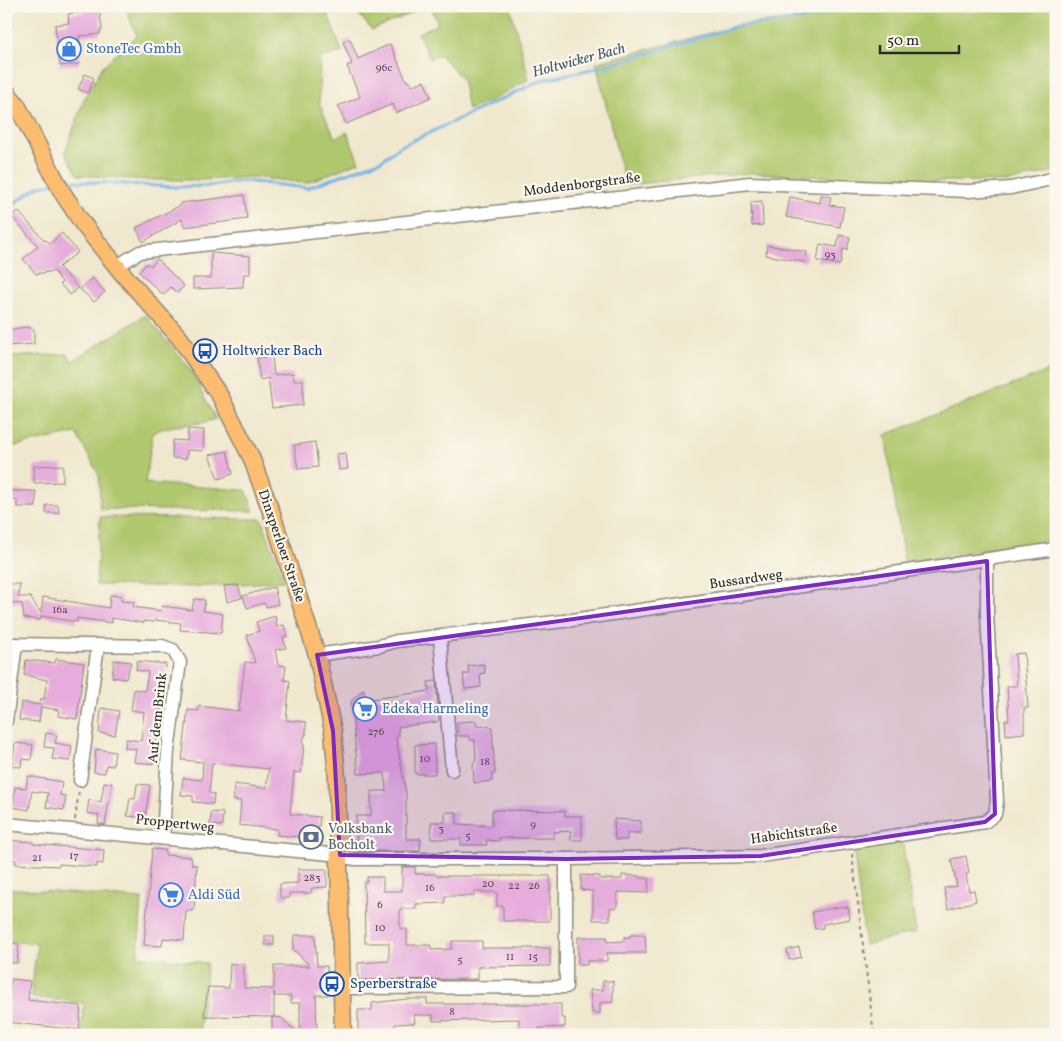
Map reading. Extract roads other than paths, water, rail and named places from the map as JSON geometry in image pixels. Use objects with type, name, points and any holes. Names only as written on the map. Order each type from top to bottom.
[{"type":"main road","name":"Dinxperloer Straße","points":[[6,91],[17,104],[62,192],[117,266],[178,337],[220,396],[238,430],[272,514],[317,655],[333,732],[338,778],[343,1035]]},
{"type":"main road","name":"Dinxperloer Straße","points":[[6,104],[26,124]]},
{"type":"street","name":"Moddenborgstraße","points":[[117,266],[140,252],[750,183],[968,191],[1011,188],[1056,178]]},
{"type":"street","name":"Bussardweg","points":[[317,655],[379,646],[397,641],[440,637],[987,561],[1056,549]]},
{"type":"street","name":"Habichtstraße","points":[[340,856],[354,858],[566,859],[761,856],[985,822],[995,814],[997,801],[987,561]]},
{"type":"street","points":[[440,637],[452,770]]},
{"type":"street","name":"Auf dem Brink","points":[[6,721],[11,644],[162,646],[173,650],[180,662],[168,751],[163,837]]},
{"type":"street","points":[[80,780],[98,645]]},
{"type":"street","name":"Proppertweg","points":[[6,824],[163,837],[340,856]]},
{"type":"street","points":[[342,988],[566,988],[566,859]]},
{"type":"waterway","name":"Holtwicker Bach","points":[[63,182],[176,187],[208,186],[244,181],[307,188],[382,160],[399,147],[542,80],[606,66],[737,26],[803,19],[852,6]]},
{"type":"waterway","name":"Holtwicker Bach","points":[[6,209],[39,186],[52,184]]},
{"type":"place","name":"StoneTec Gmbh","points":[[69,49]]},
{"type":"place","name":"Holtwicker Bach","points":[[205,351]]},
{"type":"place","name":"Edeka Harmeling","points":[[365,709]]},
{"type":"place","name":"Volksbank Bocholt","points":[[311,837]]},
{"type":"place","name":"Aldi Süd","points":[[171,895]]},
{"type":"place","name":"Sperberstraße","points":[[332,984]]}]
